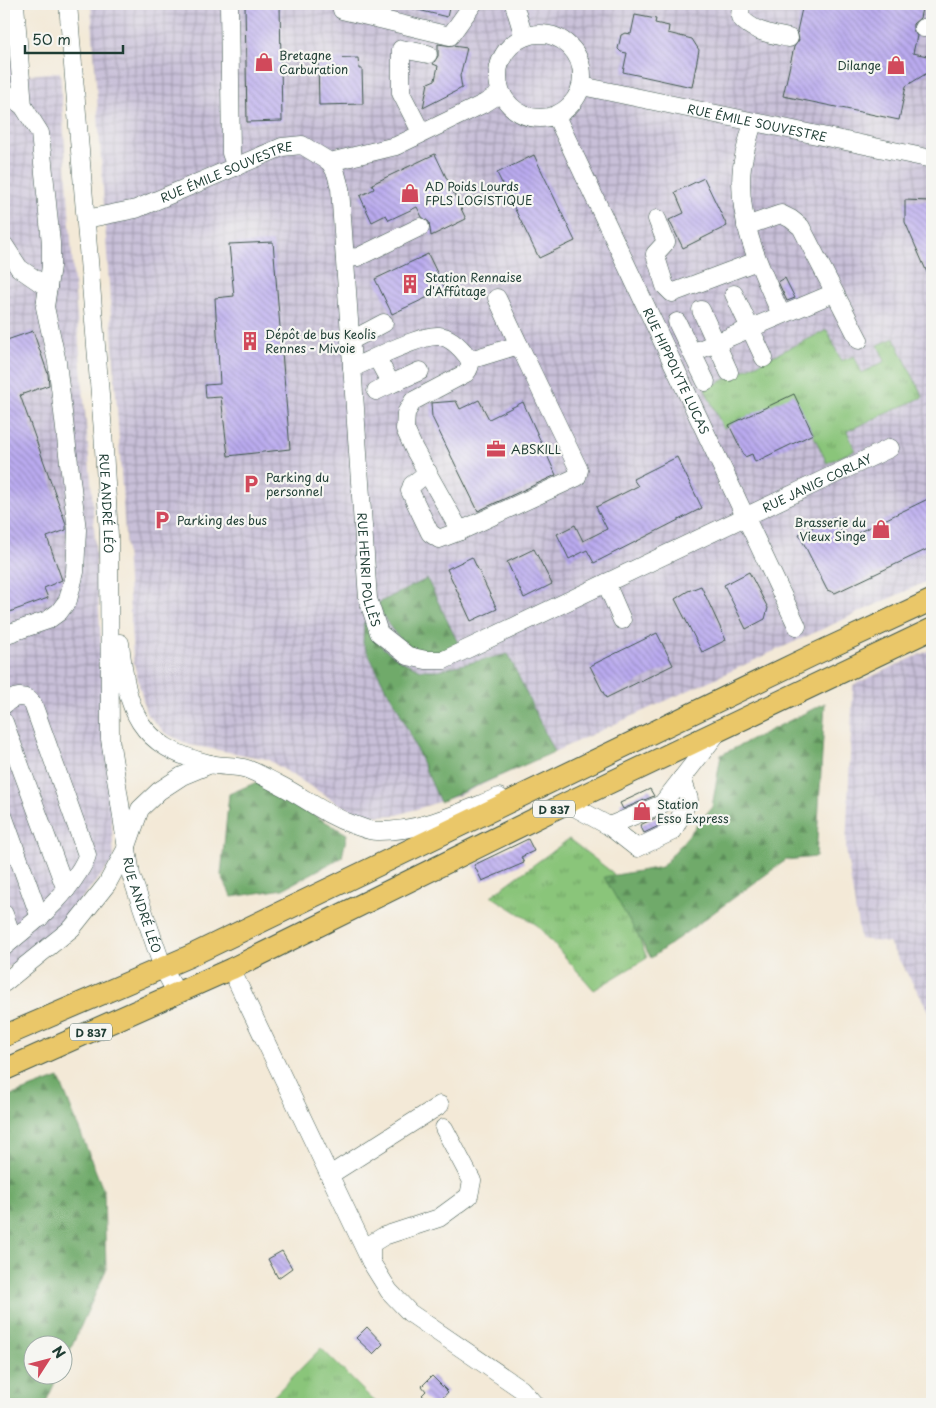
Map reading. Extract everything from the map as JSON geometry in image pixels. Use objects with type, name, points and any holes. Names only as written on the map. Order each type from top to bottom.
[{"type":"main road","name":"D 837","points":[[4,1036],[163,968],[540,789],[811,656],[932,600]]},
{"type":"main road","name":"D 837","points":[[4,1070],[177,994],[720,729],[932,629]]},
{"type":"street","points":[[16,4],[23,106]]},
{"type":"street","name":"RUE ANDRÉ LÉO","points":[[68,4],[104,432],[110,612],[110,739],[131,875],[163,968],[177,994]]},
{"type":"street","points":[[229,4],[231,153],[236,167]]},
{"type":"street","points":[[342,10],[450,36],[473,4]]},
{"type":"street","points":[[514,4],[524,37]]},
{"type":"street","points":[[740,4],[740,17],[746,24],[762,33],[789,38]]},
{"type":"street","points":[[539,33],[555,36],[568,44],[578,56],[583,71],[582,86],[576,100],[565,112],[556,116],[536,119],[521,114],[509,105],[501,93],[498,76],[501,60],[510,46],[524,37],[539,33]]},
{"type":"street","points":[[421,132],[401,93],[401,49],[428,54]]},
{"type":"street","name":"RUE ÉMILE SOUVESTRE","points":[[582,86],[932,159]]},
{"type":"street","points":[[4,92],[23,106],[40,133],[51,243],[51,266],[46,317],[57,362],[77,530],[75,572],[70,594],[58,612],[48,620],[4,635]]},
{"type":"street","points":[[330,162],[396,146],[501,93]]},
{"type":"street","name":"RUE HIPPOLYTE LUCAS","points":[[556,116],[797,626]]},
{"type":"street","points":[[753,122],[741,180],[746,226],[757,261],[781,314]]},
{"type":"street","name":"RUE ÉMILE SOUVESTRE","points":[[86,218],[136,208],[282,147],[302,145],[330,162]]},
{"type":"street","name":"RUE HENRI POLLÈS","points":[[330,162],[336,173],[340,188],[368,599],[379,632],[408,656],[426,660],[444,660],[745,517]]},
{"type":"street","points":[[746,226],[781,214],[792,219],[801,227],[859,340]]},
{"type":"street","points":[[656,219],[666,242],[655,254],[665,286],[672,294],[757,261]]},
{"type":"street","points":[[345,258],[358,256],[420,227]]},
{"type":"street","points":[[4,246],[19,268],[48,288]]},
{"type":"street","points":[[692,353],[834,292]]},
{"type":"street","points":[[734,294],[764,358]]},
{"type":"street","points":[[428,472],[412,485],[410,492],[430,534],[438,540],[577,477],[579,470],[497,298]]},
{"type":"street","points":[[701,310],[729,372]]},
{"type":"street","points":[[678,322],[706,382]]},
{"type":"street","points":[[350,340],[384,323]]},
{"type":"street","points":[[352,368],[422,338],[440,336],[459,346],[470,360],[470,368],[466,373],[413,401],[406,412],[405,429],[414,449],[460,531]]},
{"type":"street","points":[[470,360],[519,345]]},
{"type":"street","points":[[376,358],[384,388],[420,371]]},
{"type":"street","name":"RUE JANIG CORLAY","points":[[745,517],[890,448]]},
{"type":"street","points":[[606,583],[622,620]]},
{"type":"street","points":[[110,612],[120,641],[125,686],[138,720],[159,743],[179,754],[211,764],[247,769],[280,785],[330,816],[373,831],[403,830],[426,824],[522,788],[540,789]]},
{"type":"street","points":[[4,705],[11,699],[21,696],[28,698],[33,704],[87,855],[86,861],[49,912],[7,946]]},
{"type":"street","points":[[4,722],[66,890]]},
{"type":"street","points":[[609,826],[662,804],[720,729]]},
{"type":"street","points":[[10,978],[72,928],[108,884],[126,850],[140,809],[159,791],[182,776],[211,764]]},
{"type":"street","points":[[567,803],[609,826],[637,848],[673,831],[689,799],[682,778]]},
{"type":"street","points":[[4,818],[40,918]]},
{"type":"street","points":[[4,914],[10,978]]},
{"type":"street","points":[[231,968],[371,1262],[389,1291],[410,1313],[521,1389],[534,1404]]},
{"type":"street","points":[[330,1177],[336,1171],[440,1104]]},
{"type":"street","points":[[371,1262],[371,1244],[384,1236],[439,1218],[469,1196],[472,1181],[444,1128]]},
{"type":"shaded area","points":[[4,4],[9,4],[14,76],[4,77]]},
{"type":"shaded area","points":[[91,4],[932,4],[932,579],[455,797],[397,815],[368,816],[342,806],[267,759],[190,745],[165,733],[146,713],[133,659]]},
{"type":"shaded area","points":[[60,72],[73,271],[92,493],[114,860],[37,951],[4,970],[4,77]]},
{"type":"shaded area","points":[[932,649],[932,1016],[889,943],[860,939],[846,849],[853,685]]},
{"type":"green space","points":[[827,330],[841,361],[854,356],[862,373],[885,361],[878,345],[894,338],[923,397],[847,431],[855,450],[827,463],[794,395],[723,428],[705,389]]},
{"type":"green space","points":[[427,579],[459,645],[440,654],[427,653],[408,645],[393,631],[378,603]]},
{"type":"green space","points":[[364,622],[383,648],[401,661],[421,670],[439,670],[508,654],[554,752],[440,802],[398,708],[386,689],[363,643]]},
{"type":"green space","points":[[825,703],[816,857],[786,860],[651,958],[604,877],[662,867],[712,807],[721,755]]},
{"type":"green space","points":[[257,782],[347,834],[342,857],[283,889],[232,897],[221,875],[229,794]]},
{"type":"green space","points":[[569,839],[613,873],[647,958],[594,990],[537,925],[491,896]]},
{"type":"green space","points":[[59,1078],[104,1192],[106,1270],[72,1346],[72,1336],[22,1336],[22,1386],[53,1386],[45,1404],[4,1404],[4,1098]]},
{"type":"green space","points":[[321,1348],[371,1398],[378,1404],[266,1404]]},
{"type":"building","name":"Bretagne Carburation","points":[[245,4],[280,4],[282,121],[247,122]]},
{"type":"building","points":[[410,4],[450,4],[447,17],[410,8]]},
{"type":"building","points":[[803,4],[923,4],[920,18],[913,24],[913,30],[917,36],[913,53],[932,57],[932,70],[906,86],[899,120],[783,96],[794,47],[799,40],[797,31]]},
{"type":"building","points":[[635,15],[656,19],[655,23],[669,26],[668,33],[692,39],[699,50],[692,87],[623,72],[627,53],[621,52],[618,49],[621,35],[625,33],[631,34]]},
{"type":"building","points":[[438,44],[467,48],[460,76],[462,88],[423,108],[428,83],[435,80],[438,66],[433,64],[438,56]]},
{"type":"building","points":[[358,58],[359,69],[362,69],[363,104],[319,105],[318,59]]},
{"type":"building","name":"AD Poids Lourds FPLS LOGISTIQUE","points":[[435,154],[466,219],[431,236],[429,222],[422,217],[417,207],[389,220],[386,215],[372,222],[360,196],[374,189],[372,184]]},
{"type":"building","points":[[534,155],[575,241],[539,258],[497,173]]},
{"type":"building","points":[[704,178],[727,226],[683,248],[669,220],[684,213],[675,192]]},
{"type":"building","points":[[905,200],[929,201],[932,208],[932,284],[905,222]]},
{"type":"building","name":"Dépôt de bus Keolis Rennes - Mivoie","points":[[273,242],[290,449],[228,456],[221,397],[206,398],[205,385],[220,384],[215,298],[234,296],[229,244]]},
{"type":"building","name":"Station Rennaise d'Affûtage","points":[[428,254],[445,289],[392,314],[375,279]]},
{"type":"building","points":[[785,278],[795,298],[787,301],[778,282]]},
{"type":"building","points":[[33,331],[48,374],[49,385],[20,395],[66,524],[66,530],[47,537],[62,580],[44,588],[48,598],[4,614],[4,341]]},
{"type":"building","points":[[794,394],[813,434],[755,462],[752,454],[745,457],[729,425]]},
{"type":"building","name":"ABSKILL","points":[[479,400],[489,419],[523,402],[556,475],[478,511],[432,417],[431,403],[456,401],[460,409]]},
{"type":"building","points":[[677,457],[702,508],[594,563],[587,550],[569,559],[557,534],[575,525],[583,541],[607,529],[596,507],[638,486],[633,479]]},
{"type":"building","points":[[932,497],[932,547],[835,593],[827,590],[799,534],[834,517],[845,539]]},
{"type":"building","points":[[534,549],[552,584],[524,598],[507,562]]},
{"type":"building","points":[[472,557],[497,609],[471,621],[447,569]]},
{"type":"building","points":[[749,572],[768,608],[765,619],[746,629],[724,585]]},
{"type":"building","points":[[701,586],[726,640],[702,652],[675,599]]},
{"type":"building","points":[[657,633],[673,665],[606,698],[590,666]]},
{"type":"building","points":[[650,789],[654,796],[623,809],[620,803]]},
{"type":"building","points":[[660,816],[663,824],[644,833],[640,825]]},
{"type":"building","points":[[528,839],[534,851],[521,857],[524,863],[482,881],[474,865]]},
{"type":"building","points":[[282,1251],[292,1268],[278,1278],[268,1259]]},
{"type":"building","points":[[367,1327],[383,1344],[373,1354],[356,1338]]},
{"type":"building","points":[[432,1376],[448,1392],[437,1404],[431,1404],[422,1395],[426,1391],[422,1386]]},
{"type":"place","name":"Bretagne Carburation","points":[[264,62]]},
{"type":"place","name":"Dilange","points":[[896,65]]},
{"type":"place","name":"AD Poids Lourds FPLS LOGISTIQUE","points":[[410,193]]},
{"type":"place","name":"Station Rennaise d'Affûtage","points":[[410,284]]},
{"type":"place","name":"Dépôt de bus Keolis Rennes - Mivoie","points":[[250,341]]},
{"type":"place","name":"ABSKILL","points":[[496,449]]},
{"type":"place","name":"Parking du personnel","points":[[251,484]]},
{"type":"place","name":"Parking des bus","points":[[162,520]]},
{"type":"place","name":"Brasserie du Vieux Singe","points":[[881,529]]},
{"type":"place","name":"Station Esso Express","points":[[642,811]]}]
